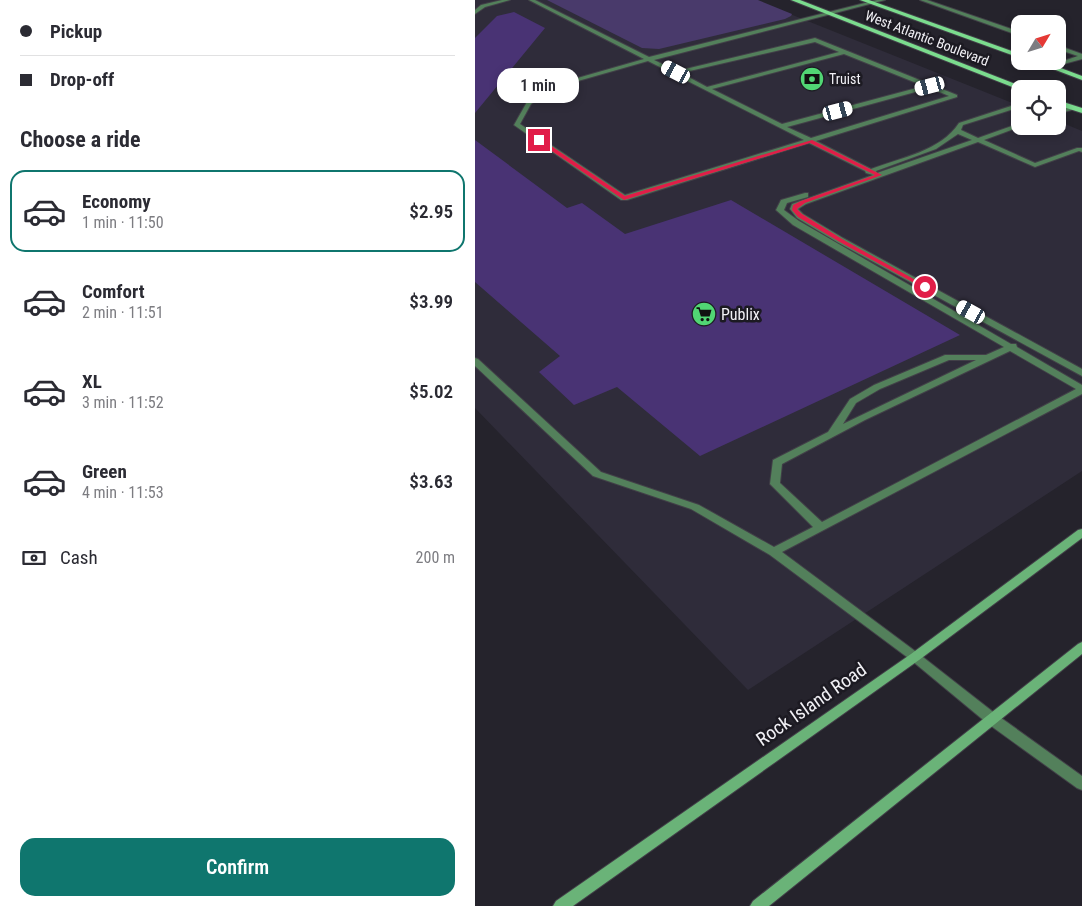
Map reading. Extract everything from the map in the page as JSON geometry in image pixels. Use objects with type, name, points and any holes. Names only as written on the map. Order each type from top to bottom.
[{"type":"main road","name":"West Atlantic Boulevard","points":[[794,0],[1011,84]]},
{"type":"main road","name":"West Atlantic Boulevard","points":[[863,0],[1011,53]]},
{"type":"main road","points":[[1059,70],[1082,78]]},
{"type":"main road","points":[[1066,105],[1082,111]]},
{"type":"main road","name":"Rock Island Road","points":[[561,906],[915,657],[1082,533]]},
{"type":"main road","points":[[758,906],[1082,647]]},
{"type":"lane","points":[[475,12],[483,6],[508,0]]},
{"type":"lane","points":[[531,0],[880,175]]},
{"type":"lane","points":[[676,72],[815,40],[955,96],[624,198],[517,125],[529,103],[548,88],[651,59],[883,0]]},
{"type":"lane","points":[[922,0],[1011,31]]},
{"type":"lane","points":[[1066,50],[1082,56]]},
{"type":"lane","points":[[709,88],[844,52]]},
{"type":"lane","points":[[1066,62],[1082,56]]},
{"type":"lane","points":[[783,126],[930,86]]},
{"type":"lane","points":[[1011,108],[961,124],[957,131],[934,148],[784,202],[780,210],[796,223],[1082,390]]},
{"type":"lane","points":[[1066,110],[1073,108]]},
{"type":"lane","points":[[1011,128],[803,202],[795,206],[794,209],[800,216],[840,240],[1082,373]]},
{"type":"lane","points":[[957,131],[1035,164],[1079,149],[1082,150]]},
{"type":"lane","points":[[821,528],[775,484],[777,462],[1017,344]]},
{"type":"lane","points":[[832,434],[853,401],[877,387],[948,357],[987,358]]},
{"type":"lane","points":[[475,361],[597,474],[695,508],[774,552],[915,657],[993,720],[1082,784]]},
{"type":"lane","points":[[774,552],[1082,390]]},
{"type":"shaded area","points":[[475,0],[755,0],[1011,102],[1011,135],[1066,135],[1066,124],[1082,131],[1082,471],[748,690],[475,408]]},
{"type":"shaded area","points":[[547,0],[758,0],[792,14],[785,19],[659,49],[642,48]]},
{"type":"building","points":[[514,12],[545,28],[475,113],[475,38],[497,16]]},
{"type":"building","name":"Publix","points":[[475,140],[567,208],[582,203],[625,234],[731,200],[960,335],[700,456],[617,387],[574,405],[539,372],[560,356],[475,282]]},
{"type":"place","name":"Truist","points":[[812,79]]},
{"type":"place","name":"Publix","points":[[704,314]]},
{"type":"route","points":[[539,140],[624,198],[810,141],[821,145],[880,175],[803,202],[795,206],[794,209],[800,216],[840,240],[925,287]]}]
